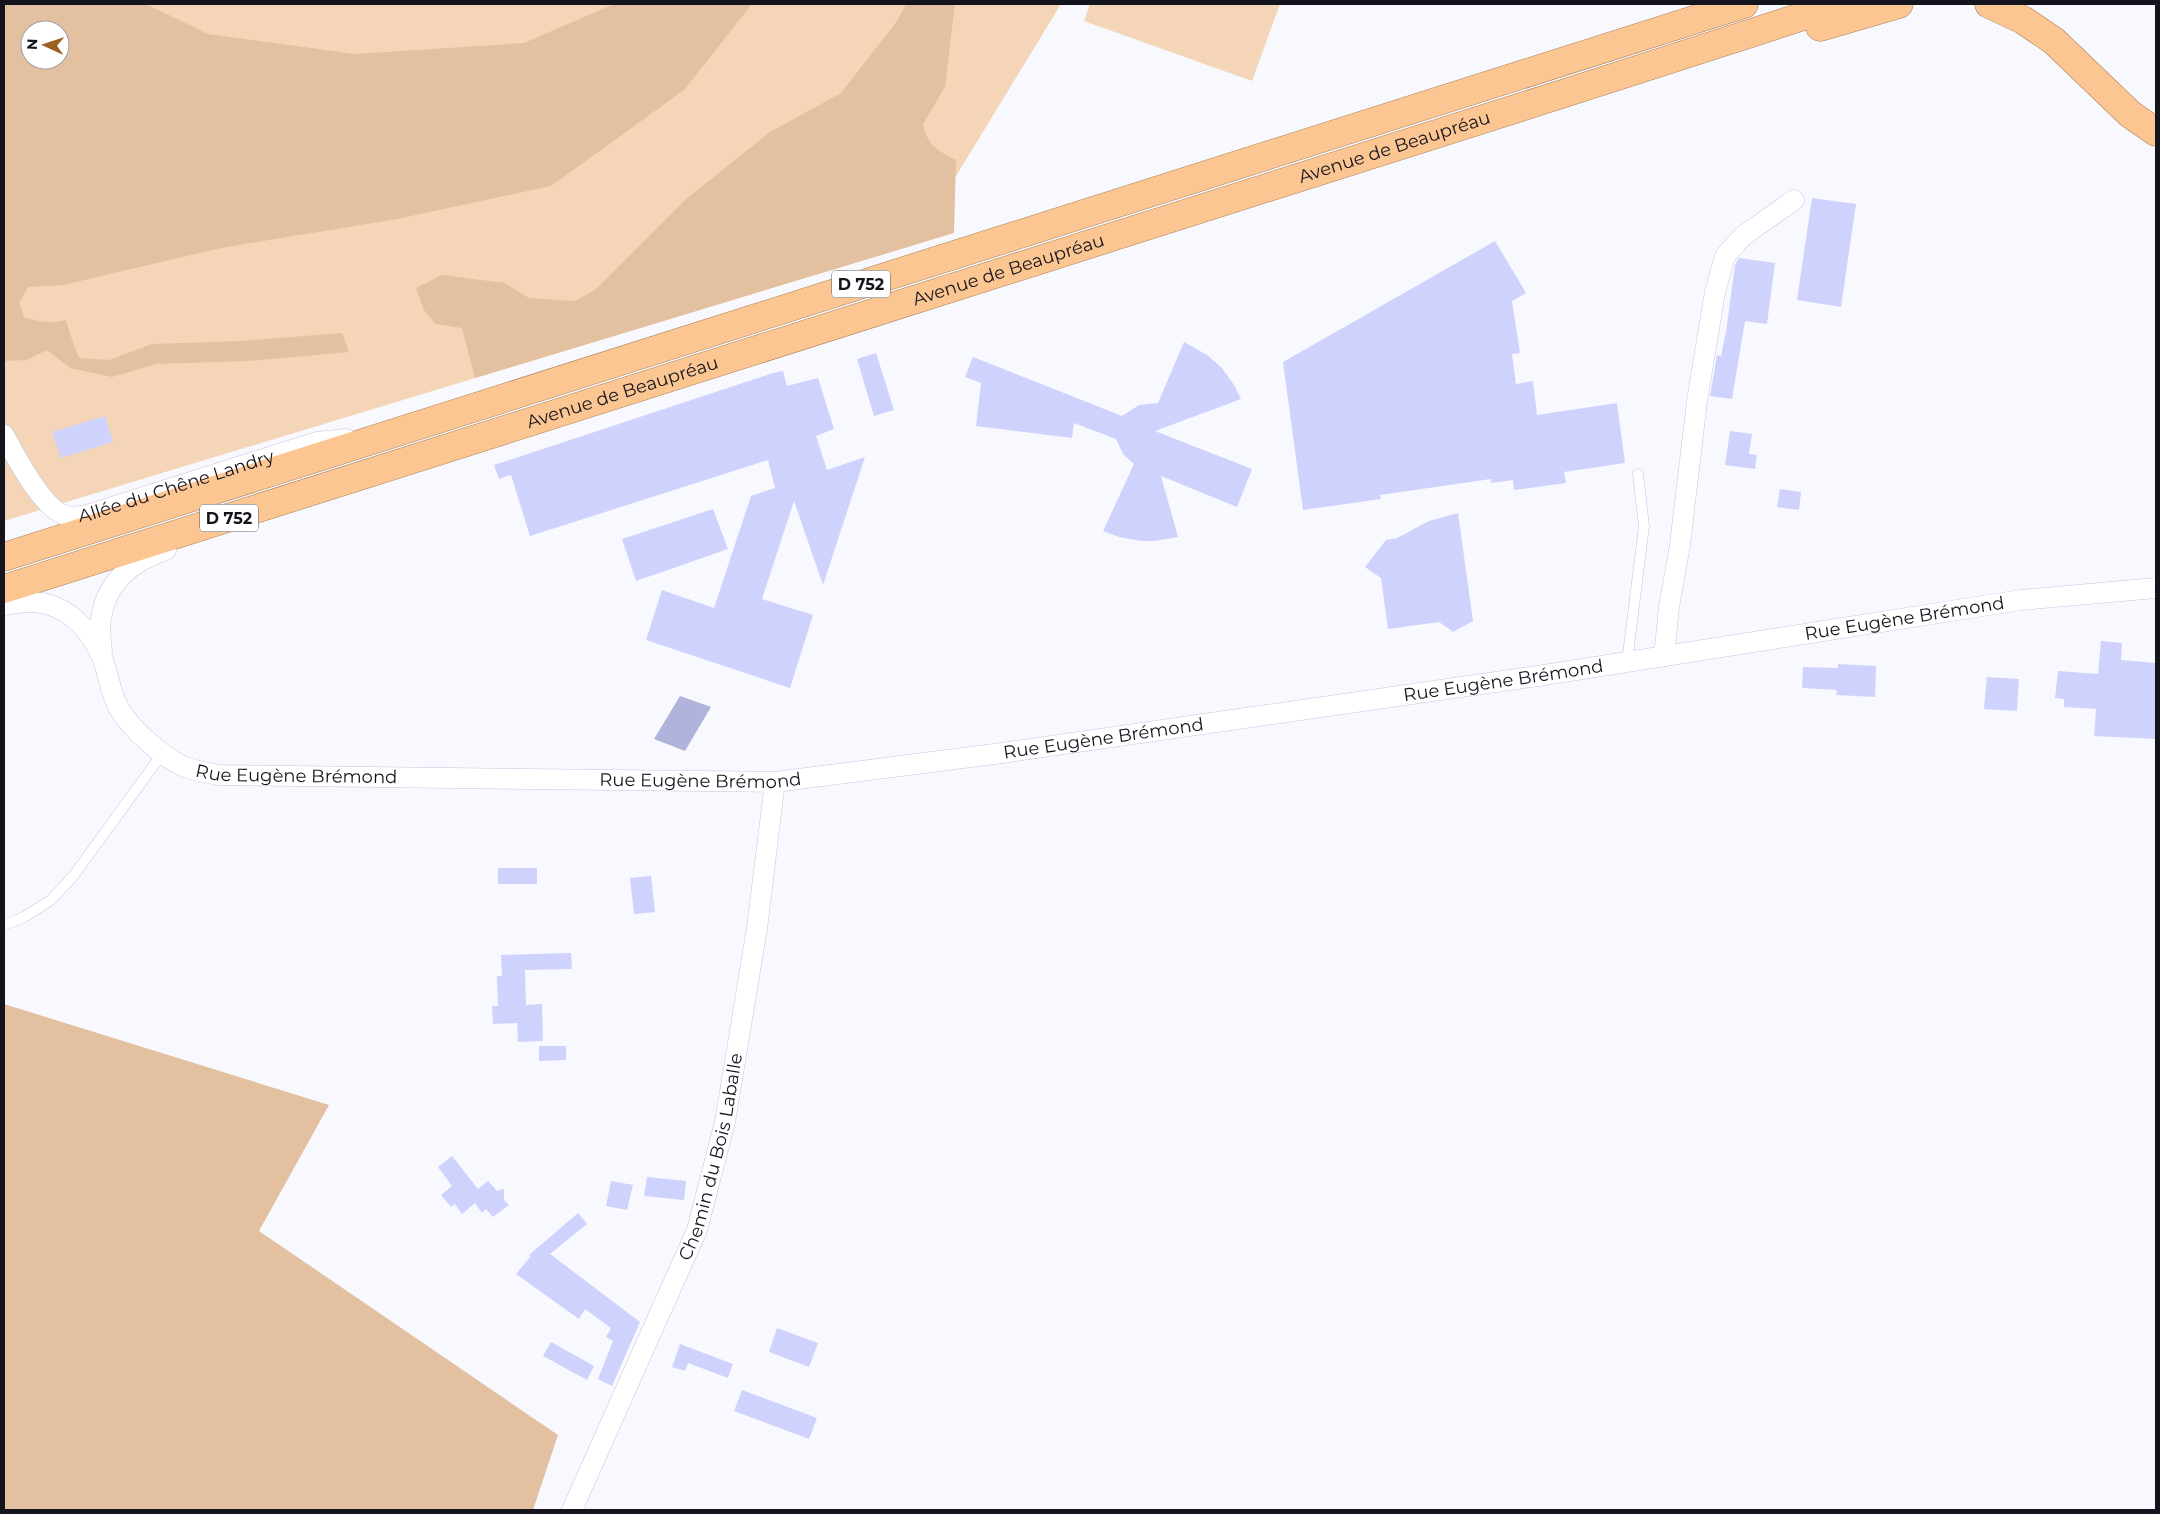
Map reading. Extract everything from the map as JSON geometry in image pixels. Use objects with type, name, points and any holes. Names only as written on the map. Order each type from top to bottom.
[{"type":"highway","name":"Avenue de Beaupréau","points":[[4,558],[1725,7],[1744,4]]},
{"type":"highway","name":"Avenue de Beaupréau","points":[[4,589],[1841,4]]},
{"type":"highway","points":[[1626,74],[1673,67],[1899,4]]},
{"type":"highway","points":[[1988,4],[2023,20],[2054,40],[2130,114],[2156,132]]},
{"type":"street","points":[[1664,656],[1669,607],[1680,545],[1697,401],[1715,292],[1725,256],[1743,236],[1794,200]]},
{"type":"street","name":"Allée du Chêne Landry","points":[[4,434],[24,471],[38,491],[54,508],[66,516],[87,515],[317,442],[388,435]]},
{"type":"street","name":"Rue Eugène Brémond","points":[[102,658],[100,620],[108,593],[125,570],[147,556],[349,491],[454,447]]},
{"type":"street","name":"Rue Eugène Brémond","points":[[4,605],[30,602],[46,604],[59,609],[77,621],[91,635],[102,658],[120,710],[147,741],[162,754],[185,767],[219,776],[775,782],[1031,749],[1627,662],[2021,600],[2156,588]]},
{"type":"street","name":"Chemin du Bois Laballe","points":[[572,1510],[697,1230],[725,1122],[757,928],[775,782]]},
{"type":"lane","points":[[1627,662],[1644,526],[1638,474]]},
{"type":"lane","points":[[4,925],[24,917],[51,900],[74,874],[162,754]]},
{"type":"shaded area","points":[[4,4],[1061,4],[914,245],[4,521]]},
{"type":"shaded area","points":[[4,4],[146,4],[208,34],[355,54],[524,43],[614,4],[752,4],[684,90],[551,186],[397,219],[221,248],[63,285],[28,287],[19,303],[24,317],[45,322],[66,320],[79,358],[109,360],[152,344],[243,341],[342,333],[349,352],[248,361],[156,364],[112,377],[70,368],[47,350],[27,360],[4,361]]},
{"type":"shaded area","points":[[906,4],[955,4],[945,87],[923,124],[928,138],[934,147],[956,160],[954,233],[475,378],[462,328],[435,324],[424,310],[416,288],[442,275],[505,283],[529,298],[574,301],[594,291],[685,200],[770,132],[841,93],[897,21]]},
{"type":"shaded area","points":[[1090,4],[1280,4],[1252,81],[1084,21]]},
{"type":"shaded area","points":[[4,1004],[329,1105],[259,1231],[558,1435],[533,1510],[4,1510]]},
{"type":"water","points":[[680,696],[711,707],[685,751],[654,739]]},
{"type":"building","points":[[1812,198],[1856,204],[1841,307],[1797,300]]},
{"type":"building","points":[[1495,241],[1526,293],[1512,301],[1520,353],[1512,354],[1516,384],[1533,381],[1537,415],[1617,403],[1625,463],[1564,472],[1566,483],[1514,490],[1513,480],[1491,483],[1491,479],[1380,495],[1381,499],[1303,510],[1283,362]]},
{"type":"building","points":[[1739,258],[1775,263],[1767,324],[1745,321],[1732,399],[1710,396],[1717,355],[1721,356],[1735,265]]},
{"type":"building","points":[[1184,342],[1207,355],[1222,368],[1241,399],[1155,431],[1252,469],[1237,507],[1161,476],[1178,537],[1155,541],[1141,541],[1119,537],[1103,531],[1134,464],[1123,454],[1116,439],[1074,423],[1072,438],[976,426],[981,383],[965,377],[973,357],[1122,416],[1139,405],[1158,403]]},
{"type":"building","points":[[876,353],[894,410],[874,416],[857,359]]},
{"type":"building","points":[[783,371],[787,386],[818,378],[834,429],[816,436],[827,470],[865,457],[823,585],[794,501],[762,599],[813,615],[790,688],[646,640],[662,590],[714,608],[751,496],[775,488],[768,460],[530,536],[511,475],[499,479],[494,465]]},
{"type":"building","points":[[105,416],[113,442],[61,458],[52,432]]},
{"type":"building","points":[[1730,431],[1752,434],[1749,454],[1757,455],[1755,469],[1725,465]]},
{"type":"building","points":[[1780,489],[1801,492],[1799,510],[1777,507]]},
{"type":"building","points":[[713,509],[728,549],[636,581],[622,539]]},
{"type":"building","points":[[1458,513],[1473,621],[1453,632],[1439,622],[1388,629],[1381,578],[1365,567],[1386,540],[1397,538],[1429,521]]},
{"type":"building","points":[[2101,641],[2122,643],[2121,660],[2156,663],[2156,739],[2094,736],[2096,709],[2064,707],[2064,699],[2055,698],[2058,671],[2098,674]]},
{"type":"building","points":[[1838,664],[1876,666],[1875,697],[1836,695],[1837,690],[1802,688],[1803,667],[1838,668]]},
{"type":"building","points":[[1987,677],[2019,679],[2017,711],[1984,709]]},
{"type":"building","points":[[498,868],[537,868],[537,884],[498,884]]},
{"type":"building","points":[[651,876],[655,912],[634,914],[630,878]]},
{"type":"building","points":[[571,953],[572,969],[525,970],[526,1005],[542,1004],[543,1041],[518,1042],[517,1023],[493,1024],[492,1006],[498,1006],[497,976],[502,976],[501,955]]},
{"type":"building","points":[[539,1046],[566,1046],[566,1060],[539,1061]]},
{"type":"building","points":[[452,1156],[478,1189],[488,1181],[497,1191],[504,1189],[504,1200],[509,1205],[493,1217],[486,1209],[482,1213],[475,1203],[462,1214],[455,1204],[451,1207],[441,1195],[452,1186],[438,1167]]},
{"type":"building","points":[[647,1177],[686,1181],[684,1200],[644,1196]]},
{"type":"building","points":[[611,1181],[633,1185],[627,1210],[606,1206]]},
{"type":"building","points":[[578,1213],[587,1224],[550,1254],[640,1322],[612,1386],[598,1379],[613,1341],[606,1337],[611,1328],[585,1309],[579,1319],[516,1274],[531,1256],[529,1255]]},
{"type":"building","points":[[777,1328],[818,1343],[809,1367],[769,1352]]},
{"type":"building","points":[[551,1342],[594,1366],[587,1380],[543,1356]]},
{"type":"building","points":[[680,1344],[733,1364],[728,1378],[688,1363],[685,1371],[672,1367]]},
{"type":"building","points":[[742,1390],[817,1418],[809,1439],[734,1411]]}]
